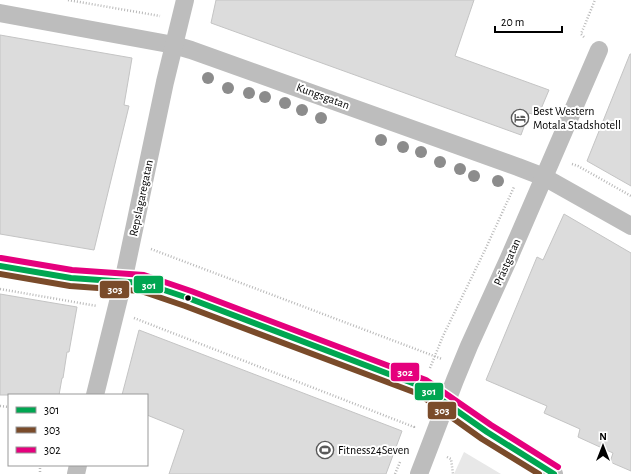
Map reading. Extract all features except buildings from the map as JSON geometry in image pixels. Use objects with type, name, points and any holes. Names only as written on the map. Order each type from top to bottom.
[{"type":"street","name":"Repslagaregatan","points":[[96,394],[124,282],[174,45],[185,0]]},
{"type":"street","name":"Kungsgatan","points":[[0,13],[174,45],[224,61],[522,168],[544,177],[631,226]]},
{"type":"street","name":"Prästgatan","points":[[418,474],[461,366],[599,50]]},
{"type":"street","points":[[0,266],[71,278],[143,283],[188,298],[423,387],[487,432],[554,474]]},
{"type":"path","points":[[68,0],[180,20]]},
{"type":"path","points":[[595,0],[581,34],[599,50]]},
{"type":"path","points":[[553,156],[578,166],[631,196]]},
{"type":"path","points":[[423,387],[443,336],[485,250],[522,168]]},
{"type":"path","points":[[132,243],[461,366]]},
{"type":"path","points":[[0,289],[95,305]]},
{"type":"path","points":[[133,318],[414,427],[409,440],[429,448]]},
{"type":"shaded area","points":[[464,452],[501,474],[454,474]]},
{"type":"transit line","name":"302","points":[[1,258],[72,270],[144,275],[191,291],[426,380],[491,425],[558,467]]},
{"type":"transit line","name":"301","points":[[0,266],[71,278],[143,283],[188,298],[423,387],[487,432],[554,474]]},
{"type":"transit line","name":"303","points":[[0,274],[70,286],[141,291],[185,306],[419,394],[482,439],[539,474]]},
{"type":"place","name":"Best Western Motala Stadshotell","points":[[520,118]]},
{"type":"place","name":"Fitness24Seven","points":[[325,450]]}]
